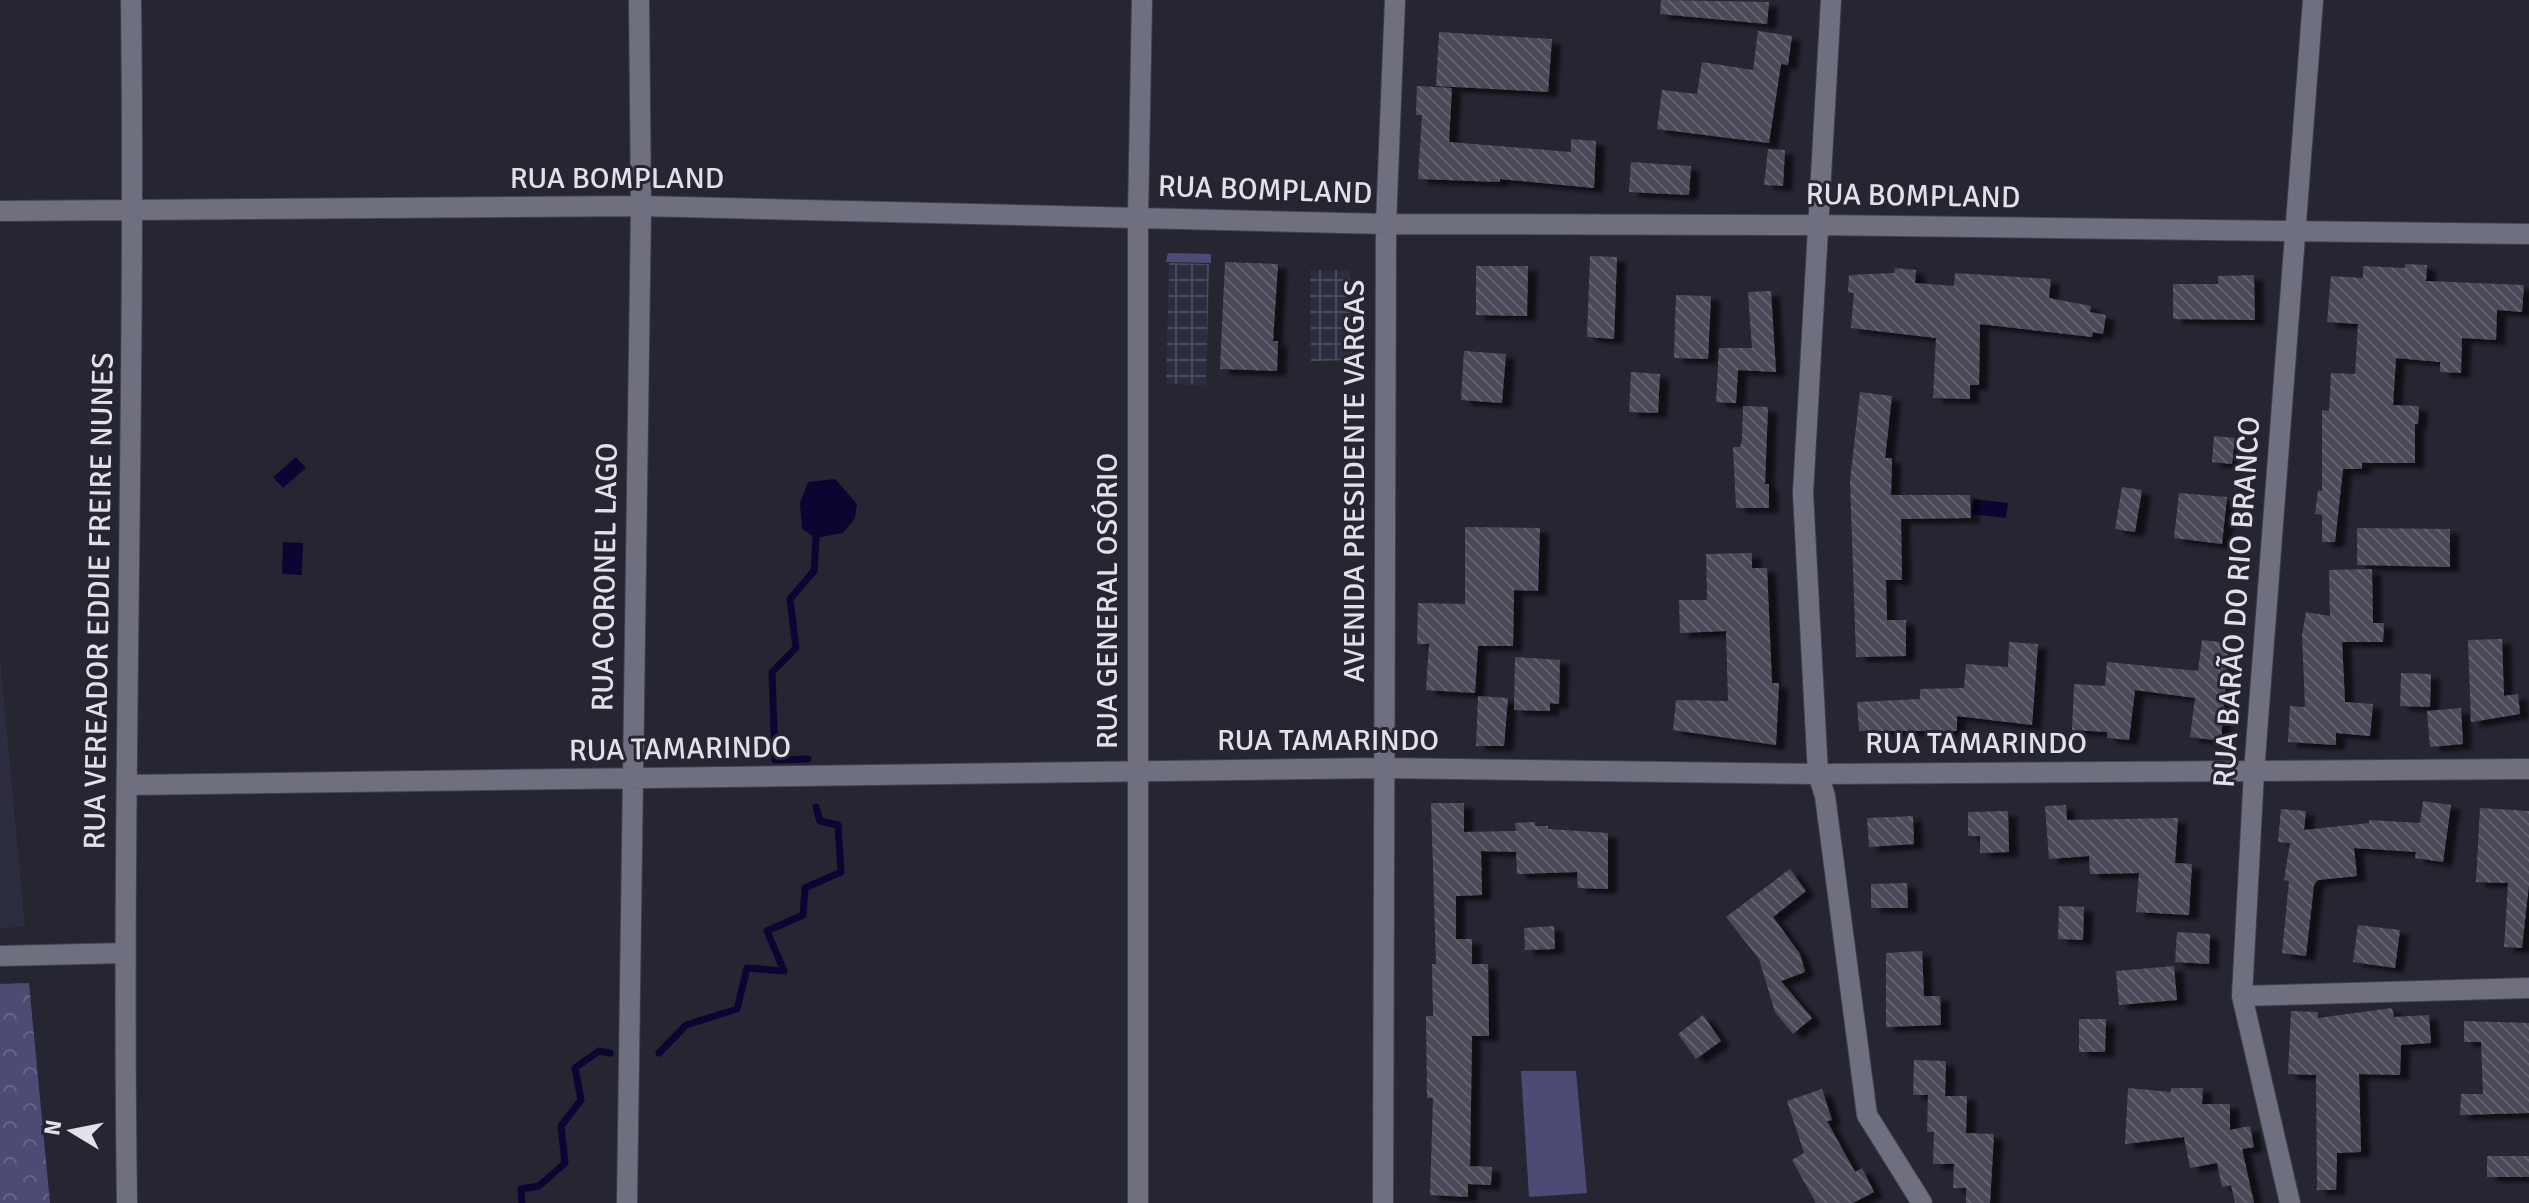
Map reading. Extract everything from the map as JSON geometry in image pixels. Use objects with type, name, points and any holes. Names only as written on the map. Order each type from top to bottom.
[{"type":"street","name":"RUA VEREADOR EDDIE FREIRE NUNES","points":[[127,1203],[124,953],[134,213],[131,0]]},
{"type":"street","name":"RUA CORONEL LAGO","points":[[627,1203],[641,206],[639,0]]},
{"type":"street","name":"RUA GENERAL OSÓRIO","points":[[1138,1203],[1136,772],[1142,0]]},
{"type":"street","name":"AVENIDA PRESIDENTE VARGAS","points":[[1383,1203],[1386,224],[1395,0]]},
{"type":"street","points":[[1831,0],[1803,493],[1818,774],[1825,796],[1867,1115],[1922,1203]]},
{"type":"street","name":"RUA BARÃO DO RIO BRANCO","points":[[2290,1203],[2242,996],[2254,772],[2313,0]]},
{"type":"street","name":"RUA BOMPLAND","points":[[0,211],[134,213],[641,206],[1386,224],[1818,225],[2529,234]]},
{"type":"street","name":"RUA TAMARINDO","points":[[128,785],[1383,768],[1818,774],[2529,769]]},
{"type":"street","points":[[0,956],[124,953]]},
{"type":"street","points":[[2242,996],[2529,988]]},
{"type":"shaded area","points":[[1169,263],[1209,264],[1206,385],[1166,384]]},
{"type":"shaded area","points":[[1310,270],[1350,270],[1352,360],[1311,361]]},
{"type":"shaded area","points":[[296,457],[306,468],[283,488],[273,477]]},
{"type":"shaded area","points":[[835,479],[857,504],[855,518],[843,533],[816,538],[802,529],[800,503],[808,482]]},
{"type":"shaded area","points":[[1974,499],[2008,503],[2006,518],[1972,514]]},
{"type":"shaded area","points":[[283,542],[303,543],[302,575],[282,574]]},
{"type":"shaded area","points":[[0,658],[25,927],[0,928]]},
{"type":"green space","points":[[1168,253],[1211,254],[1211,263],[1166,262]]},
{"type":"green space","points":[[29,983],[50,1203],[0,1203],[0,984]]},
{"type":"green space","points":[[1521,1071],[1576,1071],[1587,1193],[1529,1197]]},
{"type":"building","points":[[1661,0],[1769,2],[1767,24],[1660,14]]},
{"type":"building","points":[[1758,31],[1792,36],[1788,65],[1781,64],[1769,143],[1657,129],[1662,90],[1697,94],[1702,62],[1753,70]]},
{"type":"building","points":[[1439,32],[1552,39],[1548,92],[1436,86]]},
{"type":"building","points":[[1417,86],[1452,88],[1449,142],[1571,152],[1571,139],[1596,141],[1594,188],[1500,179],[1500,182],[1418,179],[1422,115],[1416,115]]},
{"type":"building","points":[[1768,149],[1785,150],[1783,186],[1764,185]]},
{"type":"building","points":[[1631,162],[1691,166],[1689,195],[1629,192]]},
{"type":"building","points":[[1590,256],[1617,257],[1614,339],[1587,337]]},
{"type":"building","points":[[1225,262],[1278,264],[1273,341],[1278,341],[1277,371],[1220,369]]},
{"type":"building","points":[[2405,264],[2427,265],[2426,281],[2524,285],[2522,312],[2497,310],[2496,340],[2462,338],[2461,373],[2440,372],[2440,362],[2396,358],[2393,405],[2419,406],[2418,424],[2415,424],[2415,463],[2362,463],[2362,469],[2343,469],[2335,542],[2322,542],[2322,515],[2315,514],[2318,490],[2322,491],[2322,410],[2329,411],[2331,373],[2355,374],[2358,324],[2327,322],[2331,276],[2363,278],[2363,266],[2405,268]]},
{"type":"building","points":[[1476,266],[1528,266],[1527,316],[1476,315]]},
{"type":"building","points":[[1895,268],[1916,270],[1915,283],[1954,286],[1955,273],[2051,279],[2049,298],[2091,306],[2090,312],[2106,315],[2103,334],[2093,332],[2092,337],[1980,324],[1979,385],[1970,385],[1970,399],[1933,398],[1936,338],[1851,328],[1854,293],[1848,292],[1849,275],[1894,273]]},
{"type":"building","points":[[2254,275],[2255,320],[2173,319],[2173,284],[2218,284],[2218,276]]},
{"type":"building","points":[[1771,291],[1776,372],[1738,370],[1736,403],[1716,402],[1719,348],[1752,348],[1748,292]]},
{"type":"building","points":[[1676,295],[1711,296],[1708,359],[1674,358]]},
{"type":"building","points":[[1464,351],[1506,354],[1502,403],[1461,400]]},
{"type":"building","points":[[1631,372],[1660,374],[1658,413],[1629,412]]},
{"type":"building","points":[[1860,392],[1892,396],[1885,458],[1892,458],[1891,495],[1970,495],[1971,518],[1901,519],[1902,580],[1886,580],[1887,620],[1906,620],[1906,656],[1856,657],[1850,481]]},
{"type":"building","points":[[1743,406],[1768,407],[1765,484],[1769,484],[1769,508],[1736,508],[1733,447],[1740,447],[1742,440]]},
{"type":"building","points":[[2214,436],[2235,438],[2232,464],[2212,462]]},
{"type":"building","points":[[2122,487],[2142,490],[2135,532],[2115,529]]},
{"type":"building","points":[[2179,493],[2227,497],[2222,544],[2174,538]]},
{"type":"building","points":[[1465,527],[1540,528],[1538,591],[1514,590],[1513,646],[1478,646],[1475,693],[1426,690],[1429,644],[1417,644],[1418,603],[1465,604]]},
{"type":"building","points":[[2357,528],[2450,529],[2450,567],[2357,565]]},
{"type":"building","points":[[1752,553],[1752,568],[1767,568],[1772,683],[1779,683],[1776,745],[1673,730],[1676,700],[1728,701],[1726,631],[1680,633],[1679,600],[1707,600],[1706,554]]},
{"type":"building","points":[[2372,569],[2373,623],[2384,623],[2383,642],[2342,642],[2345,702],[2373,704],[2370,736],[2336,733],[2336,745],[2288,742],[2290,706],[2305,707],[2302,635],[2306,612],[2330,616],[2329,570]]},
{"type":"building","points":[[2502,639],[2504,696],[2518,694],[2520,714],[2471,722],[2468,640]]},
{"type":"building","points":[[2202,640],[2229,643],[2221,741],[2190,737],[2195,698],[2135,690],[2129,740],[2107,738],[2107,732],[2072,730],[2074,684],[2105,686],[2107,662],[2198,671]]},
{"type":"building","points":[[2009,642],[2038,644],[2032,725],[1957,716],[1957,731],[1859,731],[1857,702],[1920,699],[1920,689],[1964,688],[1966,664],[2008,667]]},
{"type":"building","points":[[1515,657],[1560,660],[1559,704],[1550,703],[1550,711],[1514,710]]},
{"type":"building","points":[[2401,673],[2431,674],[2430,707],[2400,706]]},
{"type":"building","points":[[1478,696],[1508,698],[1504,746],[1476,746]]},
{"type":"building","points":[[2461,708],[2463,744],[2430,747],[2427,711]]},
{"type":"building","points":[[2423,801],[2451,805],[2443,862],[2415,858],[2416,852],[2354,848],[2357,876],[2318,880],[2314,885],[2306,956],[2282,953],[2289,881],[2284,880],[2290,843],[2278,842],[2281,809],[2306,811],[2304,830],[2369,823],[2369,820],[2420,823]]},
{"type":"building","points":[[1431,803],[1464,803],[1464,832],[1516,831],[1515,823],[1535,822],[1535,826],[1548,826],[1548,829],[1608,833],[1608,889],[1578,888],[1577,872],[1517,874],[1516,852],[1481,851],[1482,895],[1456,896],[1456,939],[1472,939],[1472,964],[1488,964],[1489,1036],[1472,1036],[1470,1166],[1492,1167],[1491,1185],[1468,1184],[1468,1197],[1430,1195],[1433,1098],[1427,1098],[1426,1016],[1433,1016],[1432,964],[1436,964]]},
{"type":"building","points":[[2066,805],[2067,820],[2178,818],[2175,863],[2192,864],[2189,915],[2136,912],[2139,873],[2090,874],[2089,856],[2049,859],[2045,806]]},
{"type":"building","points":[[2480,808],[2529,811],[2529,884],[2522,948],[2504,947],[2508,883],[2476,882]]},
{"type":"building","points":[[2008,811],[2009,852],[1980,853],[1980,836],[1968,836],[1968,812]]},
{"type":"building","points":[[1913,816],[1914,844],[1869,847],[1867,818]]},
{"type":"building","points":[[1790,869],[1806,891],[1773,917],[1800,954],[1805,972],[1781,981],[1812,1018],[1793,1034],[1775,1012],[1759,959],[1726,917]]},
{"type":"building","points":[[1907,883],[1908,908],[1871,908],[1871,884]]},
{"type":"building","points":[[2059,906],[2084,907],[2083,940],[2058,939]]},
{"type":"building","points":[[2358,925],[2400,930],[2395,968],[2353,962]]},
{"type":"building","points":[[1554,926],[1555,949],[1525,950],[1524,928]]},
{"type":"building","points":[[2177,932],[2210,934],[2209,964],[2175,962]]},
{"type":"building","points":[[1922,951],[1924,996],[1940,996],[1941,1025],[1886,1027],[1886,953]]},
{"type":"building","points":[[2174,966],[2177,1000],[2119,1005],[2116,971]]},
{"type":"building","points":[[2392,1008],[2394,1017],[2429,1015],[2431,1043],[2401,1045],[2400,1075],[2359,1074],[2361,1152],[2337,1153],[2336,1190],[2317,1190],[2316,1075],[2288,1074],[2291,1011],[2318,1012],[2318,1018]]},
{"type":"building","points":[[1703,1015],[1721,1041],[1696,1059],[1678,1034]]},
{"type":"building","points":[[2079,1019],[2106,1019],[2105,1052],[2079,1052]]},
{"type":"building","points":[[2464,1021],[2529,1023],[2529,1113],[2460,1115],[2461,1094],[2483,1094],[2481,1042],[2464,1042]]},
{"type":"building","points":[[1914,1060],[1946,1061],[1945,1096],[1967,1096],[1966,1133],[1994,1134],[1990,1203],[1966,1203],[1966,1188],[1953,1188],[1954,1164],[1933,1164],[1934,1132],[1927,1132],[1928,1095],[1913,1095]]},
{"type":"building","points":[[2128,1088],[2171,1092],[2171,1088],[2203,1088],[2202,1104],[2230,1104],[2230,1130],[2250,1126],[2254,1147],[2242,1149],[2254,1203],[2235,1203],[2231,1185],[2222,1187],[2217,1163],[2190,1168],[2184,1137],[2125,1144]]},
{"type":"building","points":[[1822,1089],[1832,1120],[1827,1121],[1855,1172],[1862,1168],[1874,1192],[1853,1203],[1816,1203],[1792,1160],[1804,1153],[1787,1101]]},
{"type":"building","points":[[2487,1156],[2529,1156],[2529,1177],[2487,1177]]},
{"type":"waterway","points":[[808,759],[775,760],[772,672],[796,648],[790,599],[814,571],[816,538]]},
{"type":"waterway","points":[[659,1053],[686,1025],[737,1009],[747,968],[784,971],[767,931],[803,915],[805,888],[841,872],[838,825],[820,821],[816,807]]},
{"type":"waterway","points":[[522,1203],[521,1189],[539,1186],[565,1163],[561,1126],[581,1100],[575,1068],[599,1051],[610,1053]]}]
